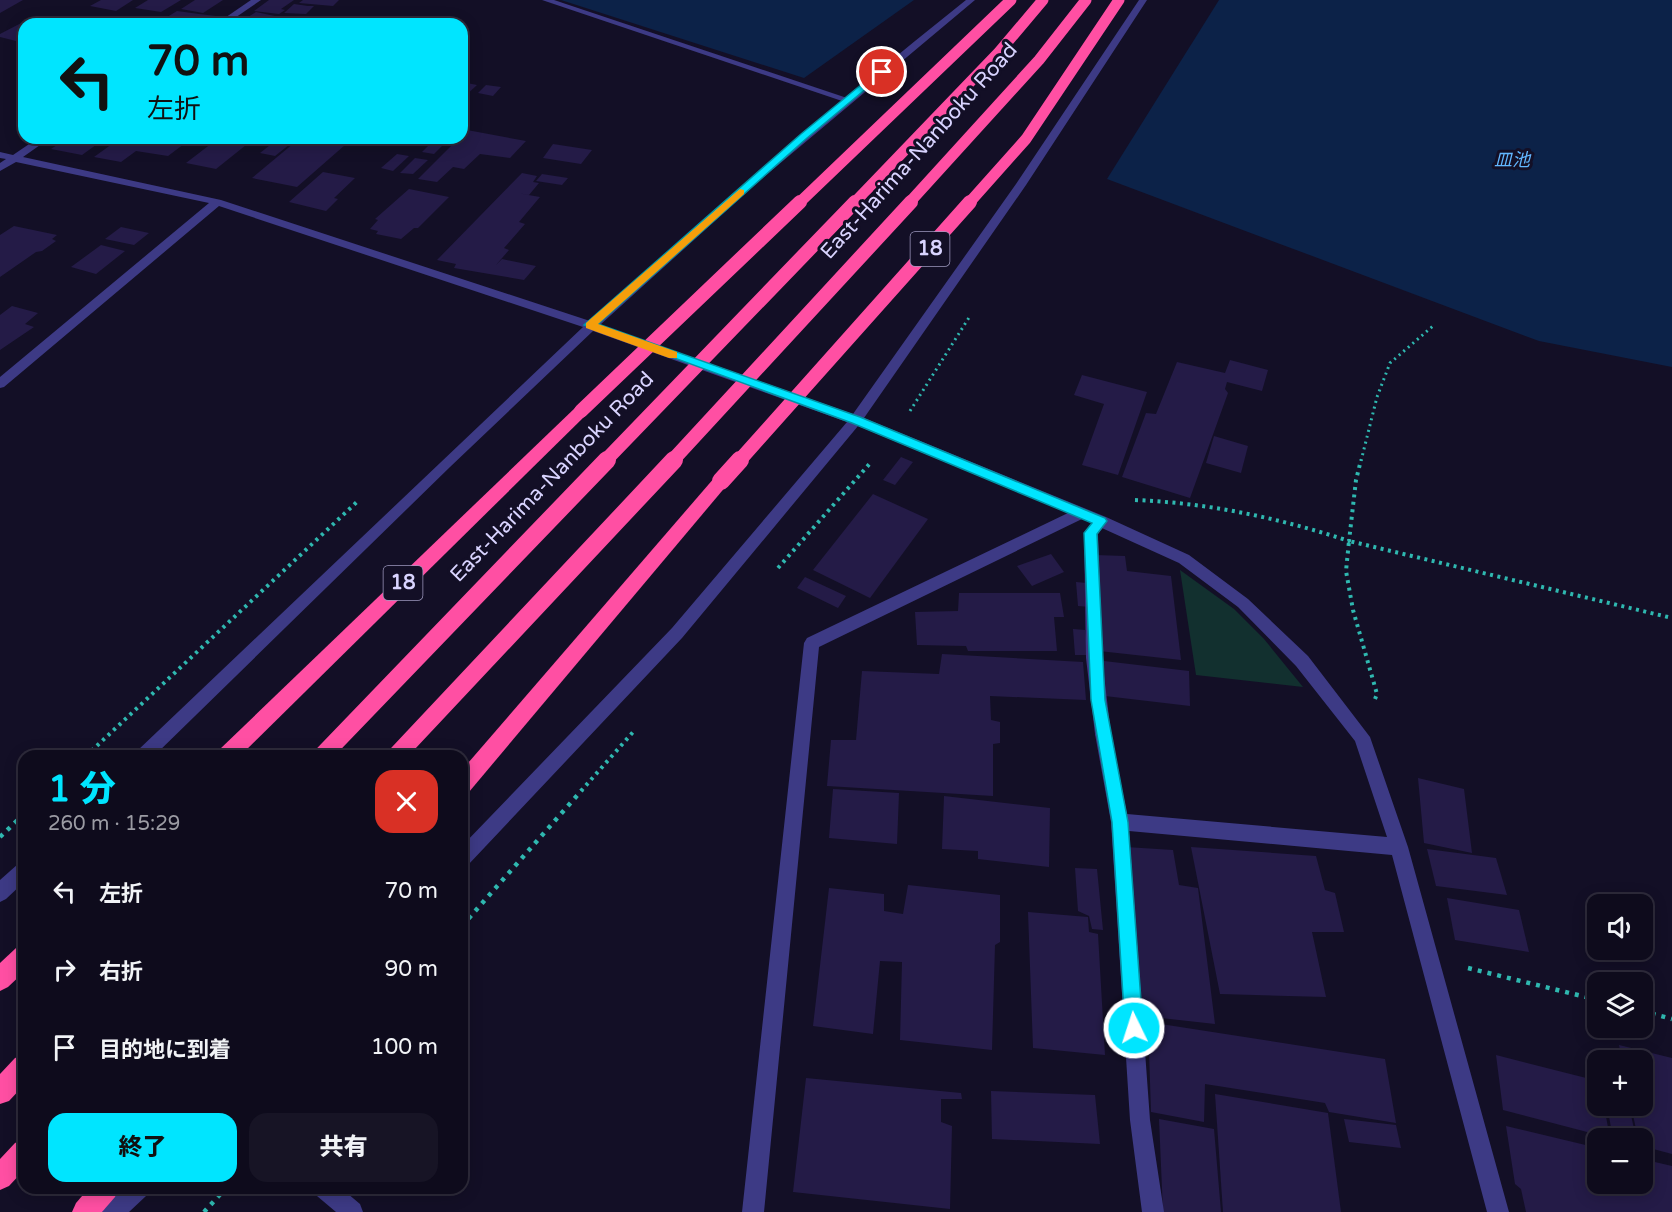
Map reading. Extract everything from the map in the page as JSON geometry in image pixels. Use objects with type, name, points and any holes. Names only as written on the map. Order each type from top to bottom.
[{"type":"highway","name":"18","points":[[232,750],[581,411],[1011,0]]},
{"type":"highway","name":"East-Harima-Nanboku Road","points":[[328,750],[999,52],[1044,0]]},
{"type":"highway","name":"East-Harima-Nanboku Road","points":[[402,750],[758,370],[1039,60],[1086,0]]},
{"type":"highway","name":"18","points":[[468,777],[721,481],[1026,139],[1119,0]]},
{"type":"highway","points":[[0,979],[18,962]]},
{"type":"highway","points":[[0,1092],[18,1073]]},
{"type":"highway","points":[[0,1177],[18,1158]]},
{"type":"highway","points":[[85,1212],[101,1194]]},
{"type":"street","points":[[229,18],[257,0]]},
{"type":"street","points":[[546,0],[848,100]]},
{"type":"street","points":[[149,750],[590,325],[848,100],[971,0]]},
{"type":"street","points":[[468,853],[677,633],[856,420],[1021,185],[1143,0]]},
{"type":"street","points":[[0,168],[36,144]]},
{"type":"street","points":[[0,155],[217,202],[590,325],[856,420],[1101,521],[1184,559],[1244,603],[1302,661],[1362,737],[1399,847],[1498,1212]]},
{"type":"street","points":[[0,384],[217,202]]},
{"type":"street","points":[[753,1212],[812,643],[1081,513]]},
{"type":"street","points":[[1101,521],[1091,533],[1094,658],[1103,734],[1120,822],[1140,1120],[1153,1212]]},
{"type":"street","points":[[1120,822],[1399,847]]},
{"type":"street","points":[[0,893],[18,876]]},
{"type":"street","points":[[112,1212],[132,1194]]},
{"type":"street","points":[[332,1194],[352,1212]]},
{"type":"path","points":[[1362,737],[1377,694],[1353,610],[1346,571],[1356,480],[1377,397],[1390,363],[1433,326]]},
{"type":"path","points":[[1101,521],[1115,504],[1130,500],[1173,500],[1252,514],[1349,541],[1672,618]]},
{"type":"path","points":[[0,837],[18,820]]},
{"type":"path","points":[[1429,958],[1587,997]]},
{"type":"path","points":[[1653,1014],[1672,1018]]},
{"type":"path","points":[[204,1212],[220,1194]]},
{"type":"green space","points":[[1180,570],[1234,609],[1264,639],[1303,687],[1196,675]]},
{"type":"water","points":[[561,0],[914,0],[804,78]]},
{"type":"water","name":"皿池","points":[[1219,0],[1672,0],[1672,367],[1539,341],[1107,179]]},
{"type":"building","points":[[0,0],[23,0],[0,13]]},
{"type":"building","points":[[101,0],[133,0],[116,11],[90,6]]},
{"type":"building","points":[[148,0],[181,0],[161,12],[135,8]]},
{"type":"building","points":[[195,0],[223,0],[203,13],[181,9]]},
{"type":"building","points":[[269,0],[294,0],[281,9],[285,10],[279,14],[254,11]]},
{"type":"building","points":[[303,0],[339,0],[333,6],[299,3]]},
{"type":"building","points":[[294,4],[314,6],[306,14],[284,13]]},
{"type":"building","points":[[177,11],[216,16],[213,18],[166,18]]},
{"type":"building","points":[[256,12],[284,18],[246,18]]},
{"type":"building","points":[[18,25],[18,40],[0,37],[0,34]]},
{"type":"building","points":[[468,83],[477,85],[468,93]]},
{"type":"building","points":[[486,85],[501,87],[493,96],[478,93]]},
{"type":"building","points":[[468,130],[526,141],[510,158],[480,154],[464,169],[453,167],[437,182],[418,179],[453,144],[468,144]]},
{"type":"building","points":[[58,144],[97,144],[82,155],[51,149]]},
{"type":"building","points":[[112,144],[184,144],[168,156],[136,151],[121,162],[94,157]]},
{"type":"building","points":[[211,144],[246,145],[216,169],[186,163]]},
{"type":"building","points":[[271,144],[290,144],[275,156],[260,153]]},
{"type":"building","points":[[293,144],[346,144],[297,187],[252,178]]},
{"type":"building","points":[[430,144],[444,144],[434,154],[422,152]]},
{"type":"building","points":[[553,144],[592,150],[581,164],[543,158]]},
{"type":"building","points":[[397,154],[409,156],[393,171],[381,168]]},
{"type":"building","points":[[415,158],[428,160],[413,174],[400,173]]},
{"type":"building","points":[[323,172],[355,178],[334,198],[338,199],[326,211],[289,202]]},
{"type":"building","points":[[522,173],[537,176],[533,182],[539,183],[529,195],[517,193],[540,197],[519,222],[525,224],[504,248],[509,250],[496,265],[502,259],[536,266],[524,280],[454,268],[456,264],[437,260]]},
{"type":"building","points":[[542,174],[568,178],[562,185],[536,181]]},
{"type":"building","points":[[409,189],[449,197],[418,228],[414,228],[401,239],[376,234],[378,231],[370,229],[378,220],[375,219]]},
{"type":"building","points":[[14,226],[57,235],[52,239],[56,241],[0,277],[0,235]]},
{"type":"building","points":[[121,227],[149,233],[134,245],[105,239]]},
{"type":"building","points":[[101,245],[125,251],[96,274],[71,267]]},
{"type":"building","points":[[12,306],[38,313],[25,324],[34,327],[0,350],[0,315]]},
{"type":"building","points":[[1230,360],[1268,370],[1262,391],[1227,382],[1225,389],[1228,393],[1190,498],[1122,477],[1146,413],[1156,414],[1177,362],[1225,373]]},
{"type":"building","points":[[1082,375],[1147,392],[1118,475],[1082,465],[1104,404],[1074,395]]},
{"type":"building","points":[[1214,436],[1248,446],[1241,473],[1206,463]]},
{"type":"building","points":[[901,457],[913,462],[895,485],[883,480]]},
{"type":"building","points":[[873,494],[928,519],[870,598],[813,570]]},
{"type":"building","points":[[1051,554],[1064,572],[1032,586],[1017,566]]},
{"type":"building","points":[[1095,555],[1125,556],[1127,571],[1171,576],[1181,660],[1099,651]]},
{"type":"building","points":[[805,577],[846,596],[838,608],[797,588]]},
{"type":"building","points":[[1076,582],[1087,583],[1090,607],[1078,606]]},
{"type":"building","points":[[959,593],[1060,593],[1064,617],[1054,617],[1057,651],[968,651],[966,646],[917,645],[915,612],[958,611]]},
{"type":"building","points":[[1073,629],[1085,630],[1088,655],[1075,655]]},
{"type":"building","points":[[942,654],[1083,662],[1086,700],[990,696],[991,720],[1000,722],[1000,743],[993,744],[993,796],[827,786],[831,740],[856,740],[862,671],[939,674]]},
{"type":"building","points":[[1104,661],[1189,671],[1190,706],[1105,696]]},
{"type":"building","points":[[1418,778],[1464,789],[1472,853],[1424,843]]},
{"type":"building","points":[[833,789],[899,793],[897,844],[829,838]]},
{"type":"building","points":[[944,796],[1050,808],[1049,867],[978,859],[978,851],[942,849]]},
{"type":"building","points":[[1126,847],[1173,850],[1179,885],[1198,888],[1215,1024],[1143,1016]]},
{"type":"building","points":[[1191,847],[1316,856],[1325,890],[1335,893],[1344,932],[1312,932],[1326,997],[1220,994]]},
{"type":"building","points":[[1427,849],[1496,858],[1507,895],[1436,886]]},
{"type":"building","points":[[1075,868],[1097,869],[1103,930],[1092,929],[1089,916],[1078,911]]},
{"type":"building","points":[[908,885],[1000,895],[1000,942],[995,945],[992,1050],[900,1040],[902,962],[880,961],[873,1034],[813,1026],[829,888],[884,894],[884,911],[903,914]]},
{"type":"building","points":[[1447,898],[1519,910],[1529,952],[1455,940]]},
{"type":"building","points":[[1028,912],[1088,917],[1089,932],[1098,934],[1105,1055],[1033,1048]]},
{"type":"building","points":[[1148,1022],[1385,1059],[1396,1123],[1329,1112],[1325,1103],[1205,1084],[1204,1122],[1151,1112]]},
{"type":"building","points":[[1619,1045],[1639,1050],[1620,1050]]},
{"type":"building","points":[[1653,1053],[1672,1058],[1672,1154],[1653,1149],[1653,1128],[1636,1128],[1633,1116],[1653,1116]]},
{"type":"building","points":[[1496,1055],[1587,1078],[1587,1116],[1606,1116],[1608,1128],[1587,1128],[1587,1132],[1503,1110]]},
{"type":"building","points":[[806,1078],[961,1093],[962,1099],[941,1099],[941,1122],[952,1126],[950,1209],[793,1192]]},
{"type":"building","points":[[991,1091],[1095,1095],[1100,1144],[992,1139]]},
{"type":"building","points":[[1215,1094],[1328,1113],[1341,1212],[1223,1212]]},
{"type":"building","points":[[1609,1116],[1631,1116],[1634,1128],[1611,1128]]},
{"type":"building","points":[[1159,1119],[1214,1129],[1221,1212],[1163,1212]]},
{"type":"building","points":[[1344,1119],[1396,1125],[1401,1148],[1349,1142]]},
{"type":"building","points":[[1506,1126],[1587,1145],[1587,1194],[1653,1194],[1653,1162],[1672,1166],[1672,1212],[1526,1212],[1521,1189],[1515,1184]]},
{"type":"slow traffic","points":[[673,355],[590,325],[740,192]]},
{"type":"route","points":[[882,72],[804,136],[590,325],[856,420],[1101,521],[1091,533],[1094,658],[1103,734],[1120,822],[1134,1028]]}]
